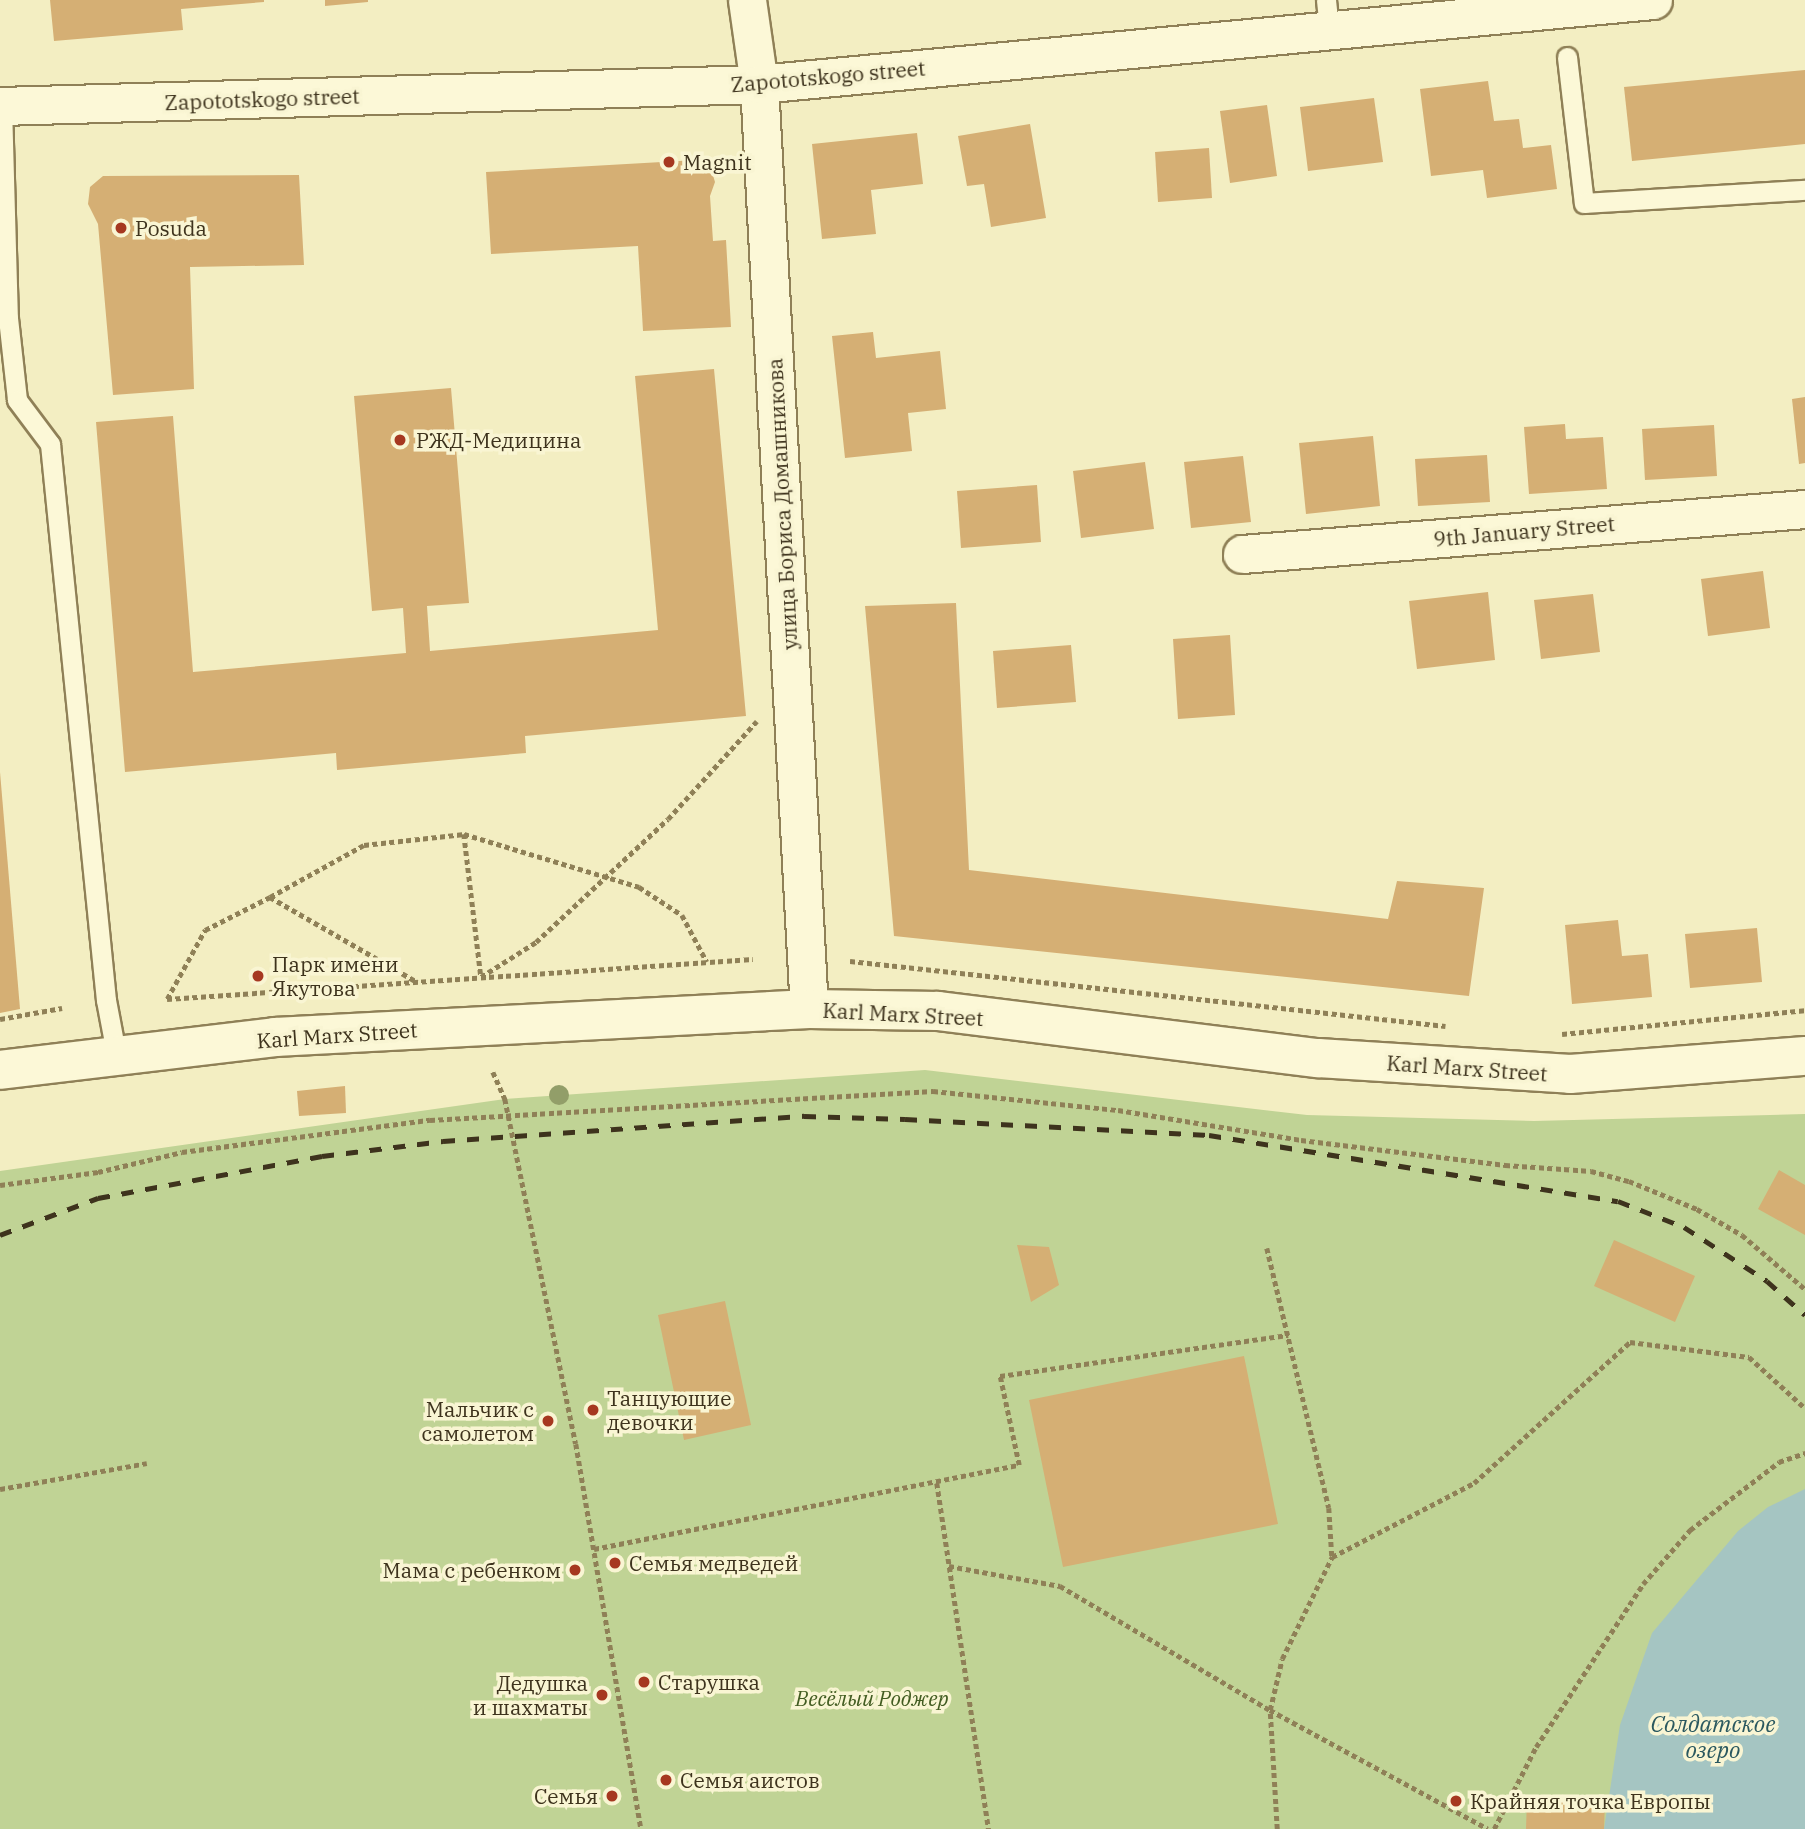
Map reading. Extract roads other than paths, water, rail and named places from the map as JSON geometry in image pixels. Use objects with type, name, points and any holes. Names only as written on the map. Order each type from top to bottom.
[{"type":"street","name":"улица Бориса Домашникова","points":[[747,0],[759,84],[809,1009]]},
{"type":"street","name":"Zapototskogo street","points":[[1,106],[759,84],[1327,14],[1653,0]]},
{"type":"street","name":"9th January Street","points":[[1242,554],[1805,509]]},
{"type":"street","name":"Karl Marx Street","points":[[0,1070],[116,1053],[275,1038],[809,1009],[938,1012],[1318,1058],[1570,1074],[1805,1056]]},
{"type":"lane","points":[[1567,57],[1584,203],[1805,190]]},
{"type":"lane","points":[[1,106],[4,318],[17,400],[50,444],[106,1000],[116,1053]]},
{"type":"water","name":"Солдатское озеро","points":[[1805,1489],[1805,1829],[1604,1829],[1620,1725],[1652,1633],[1738,1531],[1768,1507]]},
{"type":"railway","points":[[0,1235],[98,1198],[322,1156],[443,1141],[804,1116],[905,1119],[1209,1135],[1618,1201],[1684,1227],[1767,1281],[1805,1315]]},
{"type":"place","name":"Magnit","points":[[669,162]]},
{"type":"place","name":"Posuda","points":[[121,228]]},
{"type":"place","name":"РЖД-Медицина","points":[[400,440]]},
{"type":"place","name":"Парк имени Якутова","points":[[258,976]]},
{"type":"place","name":"Танцующие девочки","points":[[593,1410]]},
{"type":"place","name":"Мальчик с самолетом","points":[[548,1421]]},
{"type":"place","name":"Семья медведей","points":[[615,1563]]},
{"type":"place","name":"Мама с ребенком","points":[[575,1570]]},
{"type":"place","name":"Старушка","points":[[644,1682]]},
{"type":"place","name":"Дедушка и шахматы","points":[[602,1695]]},
{"type":"place","name":"Семья аистов","points":[[666,1780]]},
{"type":"place","name":"Семья","points":[[612,1796]]},
{"type":"place","name":"Крайняя точка Европы","points":[[1456,1801]]},
{"type":"park label","name":"Весёлый Роджер","points":[[872,1698]]}]
